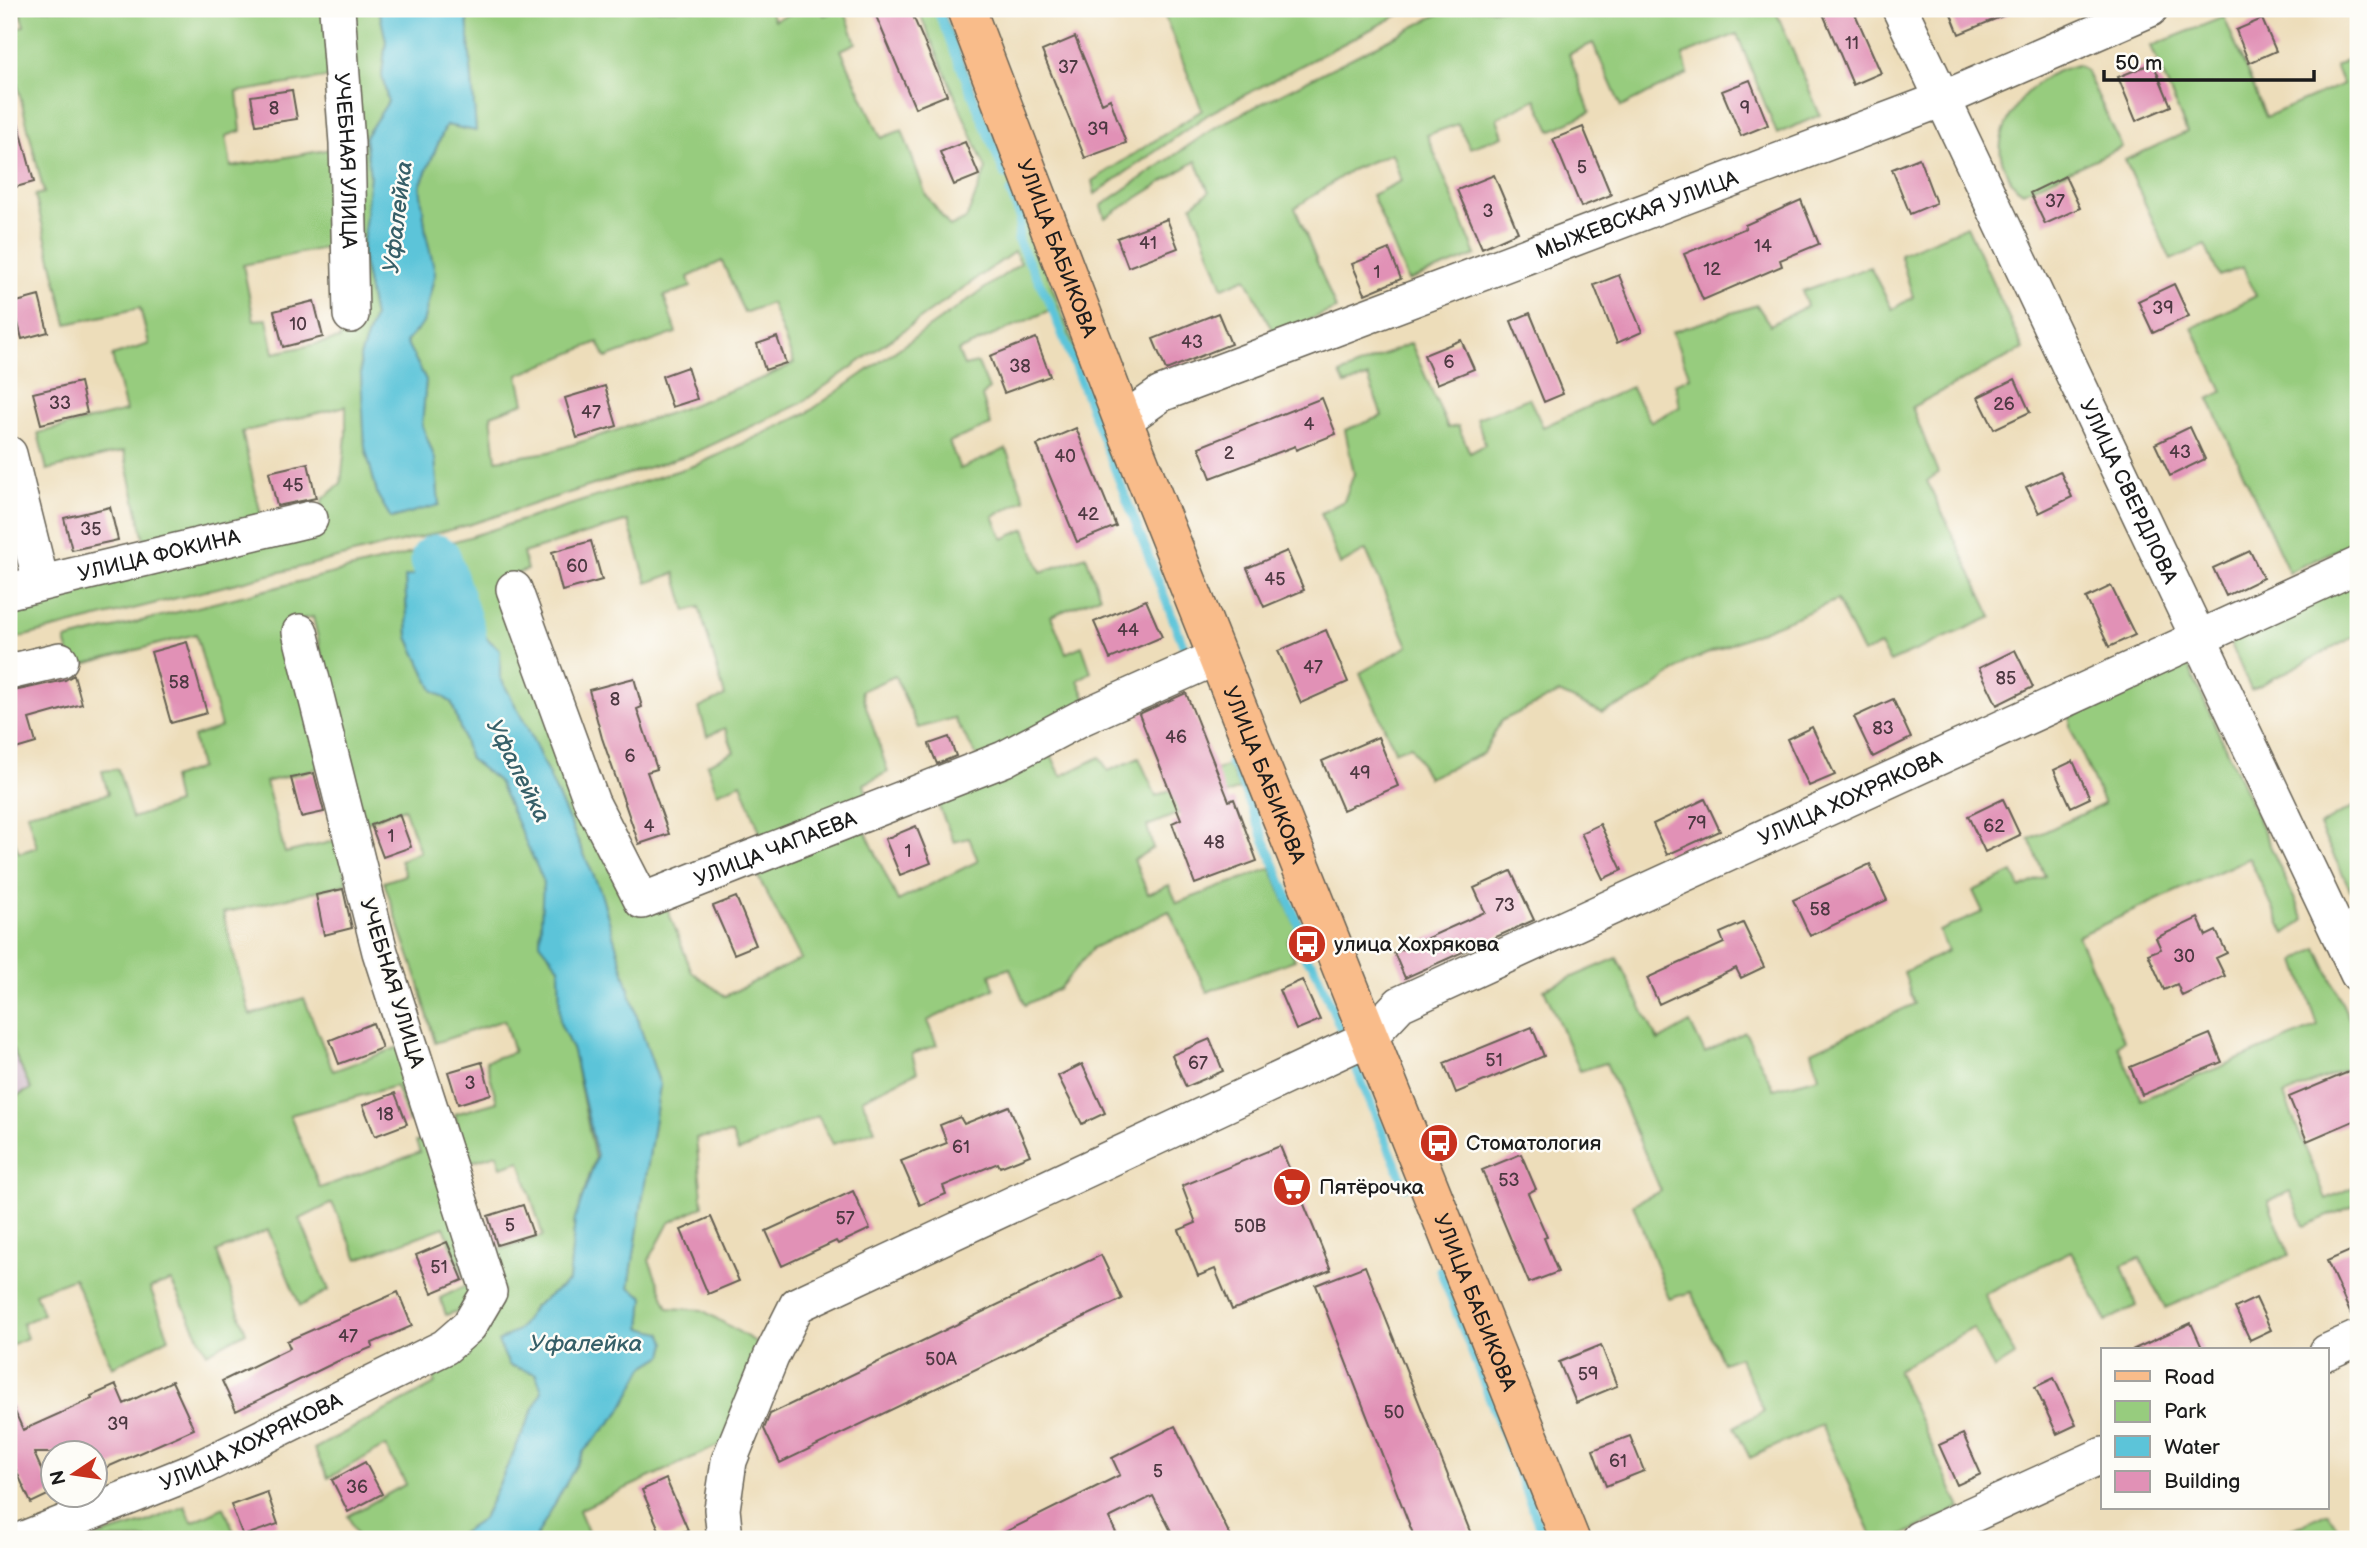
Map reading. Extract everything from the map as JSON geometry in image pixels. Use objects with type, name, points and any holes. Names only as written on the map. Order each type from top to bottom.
[{"type":"main road","name":"УЛИЦА БАБИКОВА","points":[[966,9],[1123,421],[1570,1539]]},
{"type":"street","name":"УЧЕБНАЯ УЛИЦА","points":[[337,9],[347,143],[351,315]]},
{"type":"street","name":"УЛИЦА СВЕРДЛОВА","points":[[1900,9],[2358,974]]},
{"type":"street","name":"МЫЖЕВСКАЯ УЛИЦА","points":[[1123,421],[1161,394],[1943,99],[2150,9]]},
{"type":"street","points":[[9,454],[25,586]]},
{"type":"street","name":"УЛИЦА ФОКИНА","points":[[25,586],[310,519]]},
{"type":"street","name":"УЛИЦА ХОХРЯКОВА","points":[[725,1539],[722,1509],[729,1461],[771,1357],[797,1305],[1368,1038],[1400,1004],[2358,565]]},
{"type":"street","name":"УЛИЦА ЧАПАЕВА","points":[[514,589],[592,803],[642,901],[1003,759],[1081,718],[1217,657]]},
{"type":"street","name":"УЧЕБНАЯ УЛИЦА","points":[[300,632],[380,951],[489,1292],[469,1326]]},
{"type":"street","points":[[9,672],[60,660]]},
{"type":"street","name":"УЛИЦА ХОХРЯКОВА","points":[[24,1539],[194,1471],[445,1347],[469,1326]]},
{"type":"street","points":[[2328,1352],[2358,1338]]},
{"type":"street","points":[[1919,1539],[2101,1456]]},
{"type":"shaded area","points":[[9,1042],[31,1089],[9,1100]]},
{"type":"green space","points":[[20,9],[325,9],[331,77],[237,92],[241,131],[226,136],[231,167],[337,148],[339,245],[243,265],[254,320],[267,319],[274,353],[340,339],[340,319],[359,316],[355,146],[347,9],[379,9],[386,41],[382,75],[388,102],[365,137],[370,175],[362,254],[374,317],[360,358],[365,447],[378,496],[392,518],[439,504],[435,459],[422,425],[426,380],[406,342],[423,323],[435,274],[426,234],[420,186],[446,125],[476,131],[467,17],[464,9],[769,9],[774,20],[802,9],[821,9],[824,15],[844,9],[856,43],[841,50],[881,138],[902,130],[926,195],[950,227],[966,219],[986,169],[918,9],[942,9],[1031,229],[1081,365],[1073,367],[1050,310],[958,351],[964,366],[978,363],[989,389],[982,396],[991,425],[949,442],[960,469],[1006,449],[1025,500],[993,516],[1003,539],[1025,529],[1041,572],[1086,556],[1100,596],[1051,616],[1066,653],[1082,646],[1091,672],[1078,680],[1087,702],[979,760],[954,718],[918,728],[895,676],[861,691],[888,772],[864,784],[869,802],[763,840],[741,783],[717,793],[707,764],[734,752],[725,728],[707,736],[699,708],[725,696],[699,607],[686,611],[675,573],[647,583],[628,521],[523,553],[527,570],[500,579],[581,805],[638,914],[665,903],[692,972],[725,996],[801,959],[753,867],[863,826],[898,901],[978,861],[969,838],[954,842],[938,805],[1049,750],[1061,776],[1100,757],[1108,771],[1139,758],[1156,796],[1228,765],[1240,789],[1147,826],[1153,848],[1134,860],[1148,894],[1169,885],[1177,903],[1271,868],[1296,927],[1287,941],[1295,960],[1207,992],[1169,911],[1093,948],[1059,989],[1025,1005],[1010,968],[990,975],[994,989],[927,1021],[937,1045],[912,1054],[917,1072],[862,1099],[875,1130],[833,1144],[818,1116],[738,1152],[732,1134],[696,1138],[703,1206],[669,1223],[649,1260],[668,1308],[702,1310],[764,1347],[724,1443],[579,1510],[591,1539],[535,1539],[584,1451],[620,1412],[644,1367],[663,1355],[666,1343],[661,1333],[641,1328],[644,1297],[629,1287],[660,1085],[639,1024],[600,890],[528,729],[500,677],[500,650],[473,626],[453,566],[405,577],[408,637],[433,690],[452,703],[470,759],[498,781],[544,880],[540,943],[559,967],[560,1023],[573,1051],[595,1159],[575,1219],[569,1281],[534,1307],[519,1329],[499,1342],[509,1365],[537,1374],[542,1391],[483,1519],[453,1539],[359,1539],[348,1516],[406,1484],[385,1446],[328,1478],[314,1449],[435,1384],[432,1364],[473,1334],[496,1294],[503,1292],[492,1252],[543,1236],[520,1161],[501,1167],[497,1154],[467,1163],[455,1114],[497,1102],[486,1061],[514,1052],[504,1020],[435,1043],[419,984],[384,882],[405,875],[400,860],[420,852],[404,808],[364,823],[313,617],[285,622],[305,690],[322,767],[266,782],[285,853],[339,840],[347,884],[223,913],[250,1015],[304,998],[333,1071],[399,1047],[425,1117],[409,1122],[396,1086],[290,1115],[320,1188],[420,1152],[416,1142],[429,1137],[483,1292],[476,1305],[446,1315],[440,1298],[467,1285],[444,1227],[358,1259],[332,1203],[300,1219],[329,1290],[300,1306],[268,1230],[217,1252],[246,1332],[207,1353],[171,1281],[150,1288],[169,1338],[112,1367],[74,1278],[35,1293],[43,1314],[22,1324],[27,1338],[9,1346],[9,1100],[31,1089],[9,1042],[9,826],[19,853],[37,847],[27,813],[108,794],[102,771],[118,769],[132,818],[177,803],[172,778],[200,768],[193,737],[221,727],[196,634],[73,667],[65,640],[390,559],[469,537],[699,464],[807,413],[1021,263],[1014,252],[800,404],[694,453],[465,526],[9,640],[9,601],[321,526],[322,500],[341,483],[346,436],[346,406],[242,432],[261,515],[144,540],[124,451],[47,470],[38,433],[126,411],[112,356],[149,344],[140,308],[67,324],[35,195],[44,193],[9,51],[9,30],[24,26]],"holes":[[[722,261],[744,313],[771,303],[794,363],[766,377],[670,413],[549,452],[496,460],[491,415],[524,403],[518,375],[598,342],[606,358],[676,333],[664,296],[691,287],[688,277]]]},
{"type":"green space","points":[[1162,9],[1410,9],[1210,113],[1095,194],[1092,181],[1202,110]]},
{"type":"green space","points":[[1449,9],[1775,9],[1820,115],[1777,134],[1737,34],[1683,55],[1688,74],[1621,107],[1593,43],[1569,54],[1590,112],[1551,131],[1536,99],[1497,118],[1503,136],[1470,148],[1458,124],[1427,135],[1476,255],[1408,281],[1372,195],[1401,181],[1392,153],[1351,170],[1295,208],[1336,309],[1274,334],[1246,278],[1223,288],[1192,205],[1209,192],[1196,161],[1105,218],[1101,206],[1217,126]]},
{"type":"green space","points":[[2224,17],[2266,117],[2343,84],[2335,66],[2358,54],[2358,540],[2289,572],[2209,399],[2223,391],[2192,328],[2256,296],[2243,267],[2219,276],[2205,245],[2171,260],[2125,160],[2187,132],[2151,46]]},
{"type":"green space","points":[[2077,65],[2086,71],[2122,147],[2023,192],[2014,184],[2001,154],[2001,141],[2010,116],[2036,84],[2053,73]]},
{"type":"green space","points":[[1967,226],[2023,349],[1912,407],[1938,473],[1927,481],[1992,617],[1890,662],[1880,646],[1863,653],[1837,600],[1687,662],[1645,694],[1602,713],[1559,693],[1501,721],[1484,753],[1428,778],[1411,746],[1395,751],[1360,673],[1408,646],[1366,550],[1340,565],[1321,513],[1344,501],[1354,474],[1345,430],[1382,416],[1368,377],[1345,385],[1340,374],[1411,343],[1448,428],[1458,426],[1470,453],[1485,445],[1477,418],[1529,398],[1543,427],[1631,387],[1651,422],[1680,407],[1675,384],[1690,377],[1672,332],[1757,305],[1770,325],[1807,306],[1802,291],[1870,267],[1892,309],[1913,297],[1900,254]]},
{"type":"green space","points":[[2358,576],[2358,635],[2251,690],[2228,637]]},
{"type":"green space","points":[[2186,661],[2304,920],[2285,934],[2249,858],[2078,936],[2124,1040],[2118,1046],[2141,1100],[2318,1026],[2296,961],[2317,948],[2358,1038],[2358,1064],[2284,1095],[2326,1199],[2358,1185],[2358,1204],[2304,1226],[2290,1191],[2268,1201],[2289,1255],[2165,1308],[2140,1258],[2122,1265],[2136,1306],[2106,1321],[2071,1251],[1984,1294],[2015,1356],[1994,1369],[1973,1328],[1897,1370],[1960,1508],[1894,1539],[1874,1539],[1821,1425],[1750,1458],[1734,1427],[1764,1411],[1739,1357],[1723,1363],[1691,1292],[1669,1299],[1633,1204],[1661,1191],[1606,1063],[1580,1071],[1544,989],[1617,958],[1658,1041],[1690,1023],[1705,1053],[1745,1032],[1774,1089],[1819,1077],[1812,1051],[1914,1004],[1904,972],[1948,951],[1939,931],[1983,912],[1973,891],[2013,872],[2020,888],[2045,876],[2029,839],[2104,804],[2070,727],[2070,717]]},
{"type":"green space","points":[[2358,804],[2358,905],[2319,826]]},
{"type":"green space","points":[[185,1506],[192,1522],[224,1507],[237,1539],[88,1539],[144,1523]]},
{"type":"green space","points":[[2328,1512],[2345,1539],[2271,1539]]},
{"type":"water","name":"Уфалейка","points":[[379,9],[464,9],[467,17],[476,131],[446,125],[420,186],[426,234],[435,273],[423,323],[406,342],[426,380],[422,425],[435,459],[439,505],[391,518],[378,496],[365,447],[360,357],[374,317],[362,254],[370,175],[365,137],[388,102],[382,75],[386,41]]},
{"type":"water","name":"Уфалейка","points":[[454,566],[473,626],[500,650],[500,677],[528,729],[600,890],[639,1024],[660,1085],[629,1287],[644,1297],[641,1328],[661,1333],[666,1343],[663,1355],[644,1367],[620,1412],[584,1451],[535,1539],[453,1539],[483,1519],[542,1391],[536,1374],[509,1365],[498,1342],[519,1329],[534,1307],[569,1281],[575,1219],[597,1156],[573,1051],[560,1023],[559,967],[540,943],[543,880],[498,781],[470,759],[452,703],[433,690],[408,637],[405,577]]},
{"type":"building","points":[[873,9],[910,9],[947,95],[915,108]]},
{"type":"building","points":[[1821,9],[1853,9],[1881,73],[1853,85]]},
{"type":"building","points":[[1949,9],[2020,9],[1959,34]]},
{"type":"building","points":[[2262,19],[2276,51],[2249,63],[2236,30]]},
{"type":"building","points":[[1075,37],[1102,103],[1110,99],[1126,143],[1085,158],[1042,51]]},
{"type":"building","points":[[2153,63],[2171,106],[2136,121],[2118,77]]},
{"type":"building","points":[[1750,80],[1768,125],[1741,136],[1722,91]]},
{"type":"building","points":[[292,90],[297,119],[256,125],[251,96]]},
{"type":"building","points":[[16,114],[34,182],[9,189],[9,115]]},
{"type":"building","points":[[1583,127],[1611,195],[1581,207],[1553,139]]},
{"type":"building","points":[[965,142],[979,175],[954,185],[940,152]]},
{"type":"building","points":[[1919,158],[1936,203],[1910,214],[1892,169]]},
{"type":"building","points":[[1494,175],[1518,232],[1482,248],[1457,190]]},
{"type":"building","points":[[2065,176],[2080,208],[2045,224],[2030,193]]},
{"type":"building","points":[[1801,200],[1819,244],[1780,260],[1782,266],[1703,300],[1684,254],[1746,228],[1745,225]]},
{"type":"building","points":[[1167,219],[1178,248],[1128,267],[1117,238]]},
{"type":"building","points":[[1389,249],[1401,279],[1365,294],[1352,264]]},
{"type":"building","points":[[1619,275],[1642,332],[1617,343],[1594,285]]},
{"type":"building","points":[[2174,284],[2189,316],[2153,333],[2138,301]]},
{"type":"building","points":[[39,296],[48,332],[22,339],[13,303]]},
{"type":"building","points":[[314,301],[323,337],[283,347],[274,311]]},
{"type":"building","points":[[1218,313],[1231,344],[1166,370],[1153,339]]},
{"type":"building","points":[[1530,313],[1563,394],[1544,402],[1511,321]]},
{"type":"building","points":[[777,337],[786,363],[765,370],[757,344]]},
{"type":"building","points":[[1036,338],[1050,376],[1004,393],[990,356]]},
{"type":"building","points":[[1461,340],[1474,369],[1437,384],[1424,355]]},
{"type":"building","points":[[687,367],[697,399],[672,407],[662,376]]},
{"type":"building","points":[[2015,379],[2030,412],[1994,429],[1978,397]]},
{"type":"building","points":[[80,382],[87,413],[41,424],[33,393]]},
{"type":"building","points":[[605,386],[617,426],[577,438],[565,398]]},
{"type":"building","points":[[1322,398],[1336,434],[1296,450],[1295,446],[1211,478],[1199,447]]},
{"type":"building","points":[[2190,427],[2205,459],[2170,476],[2155,444]]},
{"type":"building","points":[[1076,428],[1116,526],[1077,542],[1037,445]]},
{"type":"building","points":[[308,463],[316,498],[277,506],[269,472]]},
{"type":"building","points":[[2060,471],[2072,497],[2039,513],[2026,487]]},
{"type":"building","points":[[110,507],[118,540],[72,550],[64,518]]},
{"type":"building","points":[[591,541],[602,580],[562,591],[552,552]]},
{"type":"building","points":[[1287,551],[1304,590],[1264,607],[1247,568]]},
{"type":"building","points":[[2250,551],[2263,578],[2226,596],[2213,568]]},
{"type":"building","points":[[2111,586],[2135,635],[2109,647],[2086,598]]},
{"type":"building","points":[[1146,600],[1162,637],[1110,659],[1094,622]]},
{"type":"building","points":[[1326,630],[1348,682],[1301,703],[1278,651]]},
{"type":"building","points":[[187,642],[207,713],[171,723],[151,652]]},
{"type":"building","points":[[2015,650],[2033,687],[1997,705],[1979,668]]},
{"type":"building","points":[[74,675],[82,704],[29,719],[36,743],[9,751],[9,692],[65,680]]},
{"type":"building","points":[[634,678],[642,707],[637,709],[657,769],[647,772],[669,834],[639,844],[602,738],[589,690]]},
{"type":"building","points":[[1186,693],[1229,801],[1234,799],[1257,861],[1195,884],[1172,823],[1181,819],[1139,714]]},
{"type":"building","points":[[1893,699],[1911,738],[1873,757],[1854,717]]},
{"type":"building","points":[[1812,727],[1835,775],[1809,786],[1787,739]]},
{"type":"building","points":[[949,737],[956,756],[937,764],[929,744]]},
{"type":"building","points":[[1378,737],[1398,786],[1343,810],[1322,761]]},
{"type":"building","points":[[2073,761],[2090,798],[2071,807],[2054,770]]},
{"type":"building","points":[[314,773],[324,812],[301,817],[291,778]]},
{"type":"building","points":[[1705,799],[1720,831],[1667,855],[1653,824]]},
{"type":"building","points":[[2003,799],[2020,835],[1985,852],[1968,816]]},
{"type":"building","points":[[399,814],[411,847],[383,857],[371,825]]},
{"type":"building","points":[[1600,824],[1622,870],[1603,879],[1581,833]]},
{"type":"building","points":[[916,826],[931,863],[900,875],[885,839]]},
{"type":"building","points":[[1870,864],[1887,900],[1810,936],[1793,900]]},
{"type":"building","points":[[1511,871],[1534,920],[1405,978],[1394,953],[1485,912],[1474,888]]},
{"type":"building","points":[[343,889],[352,928],[324,935],[316,895]]},
{"type":"building","points":[[736,897],[756,945],[734,954],[713,906]]},
{"type":"building","points":[[2198,918],[2206,936],[2216,931],[2227,953],[2216,958],[2225,976],[2182,996],[2177,984],[2164,990],[2148,954],[2161,949],[2156,938]]},
{"type":"building","points":[[1743,923],[1764,967],[1741,978],[1736,968],[1659,1004],[1647,978],[1724,943],[1720,933]]},
{"type":"building","points":[[1302,980],[1320,1020],[1296,1030],[1279,990]]},
{"type":"building","points":[[373,1023],[382,1048],[339,1064],[330,1040]]},
{"type":"building","points":[[1532,1027],[1544,1056],[1456,1093],[1444,1063]]},
{"type":"building","points":[[2210,1034],[2222,1062],[2142,1095],[2130,1067]]},
{"type":"building","points":[[1210,1039],[1223,1071],[1186,1087],[1172,1055]]},
{"type":"building","points":[[482,1062],[491,1094],[458,1104],[448,1072]]},
{"type":"building","points":[[1082,1064],[1105,1113],[1082,1124],[1058,1076]]},
{"type":"building","points":[[2358,1068],[2358,1119],[2307,1141],[2289,1097]]},
{"type":"building","points":[[395,1093],[407,1124],[375,1136],[363,1105]]},
{"type":"building","points":[[1009,1106],[1030,1155],[1000,1167],[998,1163],[943,1186],[946,1194],[920,1205],[901,1161],[947,1143],[940,1125],[960,1117],[964,1124]]},
{"type":"building","points":[[1280,1146],[1331,1270],[1232,1310],[1215,1269],[1198,1276],[1179,1230],[1196,1223],[1182,1186]]},
{"type":"building","points":[[1521,1154],[1536,1189],[1528,1193],[1547,1237],[1544,1238],[1558,1272],[1529,1283],[1482,1170]]},
{"type":"building","points":[[853,1191],[870,1229],[838,1244],[836,1241],[782,1266],[766,1231]]},
{"type":"building","points":[[523,1205],[533,1234],[497,1245],[488,1216]]},
{"type":"building","points":[[711,1217],[739,1281],[708,1294],[681,1230]]},
{"type":"building","points":[[447,1242],[463,1280],[432,1293],[416,1255]]},
{"type":"building","points":[[2350,1251],[2358,1268],[2358,1318],[2353,1319],[2327,1261]]},
{"type":"building","points":[[1101,1255],[1122,1299],[780,1463],[764,1429],[770,1414]]},
{"type":"building","points":[[1365,1266],[1473,1539],[1415,1539],[1316,1285]]},
{"type":"building","points":[[398,1292],[412,1326],[236,1411],[222,1381],[290,1348],[287,1341]]},
{"type":"building","points":[[2256,1298],[2271,1330],[2250,1340],[2235,1308]]},
{"type":"building","points":[[2191,1323],[2202,1348],[2136,1348]]},
{"type":"building","points":[[1601,1345],[1617,1386],[1576,1403],[1559,1362]]},
{"type":"building","points":[[2054,1378],[2076,1425],[2057,1434],[2035,1387]]},
{"type":"building","points":[[172,1381],[194,1429],[108,1467],[108,1440],[38,1440],[38,1453],[34,1453],[38,1462],[38,1500],[31,1503],[9,1455],[9,1398],[23,1430],[92,1399],[91,1396],[116,1385],[124,1404]]},
{"type":"building","points":[[1175,1426],[1232,1539],[1175,1539],[1153,1496],[1109,1518],[1119,1539],[991,1539],[1120,1475],[1112,1458]]},
{"type":"building","points":[[1963,1434],[1981,1474],[1957,1485],[1939,1445]]},
{"type":"building","points":[[1630,1436],[1644,1471],[1606,1486],[1593,1450]]},
{"type":"building","points":[[365,1462],[382,1494],[348,1512],[332,1480]]},
{"type":"building","points":[[666,1479],[688,1530],[663,1539],[642,1490]]},
{"type":"building","points":[[267,1492],[278,1524],[243,1536],[231,1505]]},
{"type":"waterway","points":[[937,9],[1005,175]]},
{"type":"waterway","points":[[1010,192],[1020,217],[1018,241],[1050,303],[1189,660]]},
{"type":"waterway","name":"Уфалейка","points":[[436,560],[461,636]]},
{"type":"waterway","points":[[1230,763],[1236,770],[1299,925],[1297,937]]},
{"type":"waterway","points":[[1305,958],[1313,964],[1343,1034]]},
{"type":"waterway","points":[[1354,1063],[1405,1187]]},
{"type":"waterway","points":[[1440,1270],[1544,1539]]},
{"type":"place","name":"улица Хохрякова","points":[[1307,944]]},
{"type":"place","name":"Стоматология","points":[[1439,1143]]},
{"type":"place","name":"Пятёрочка","points":[[1292,1187]]}]
